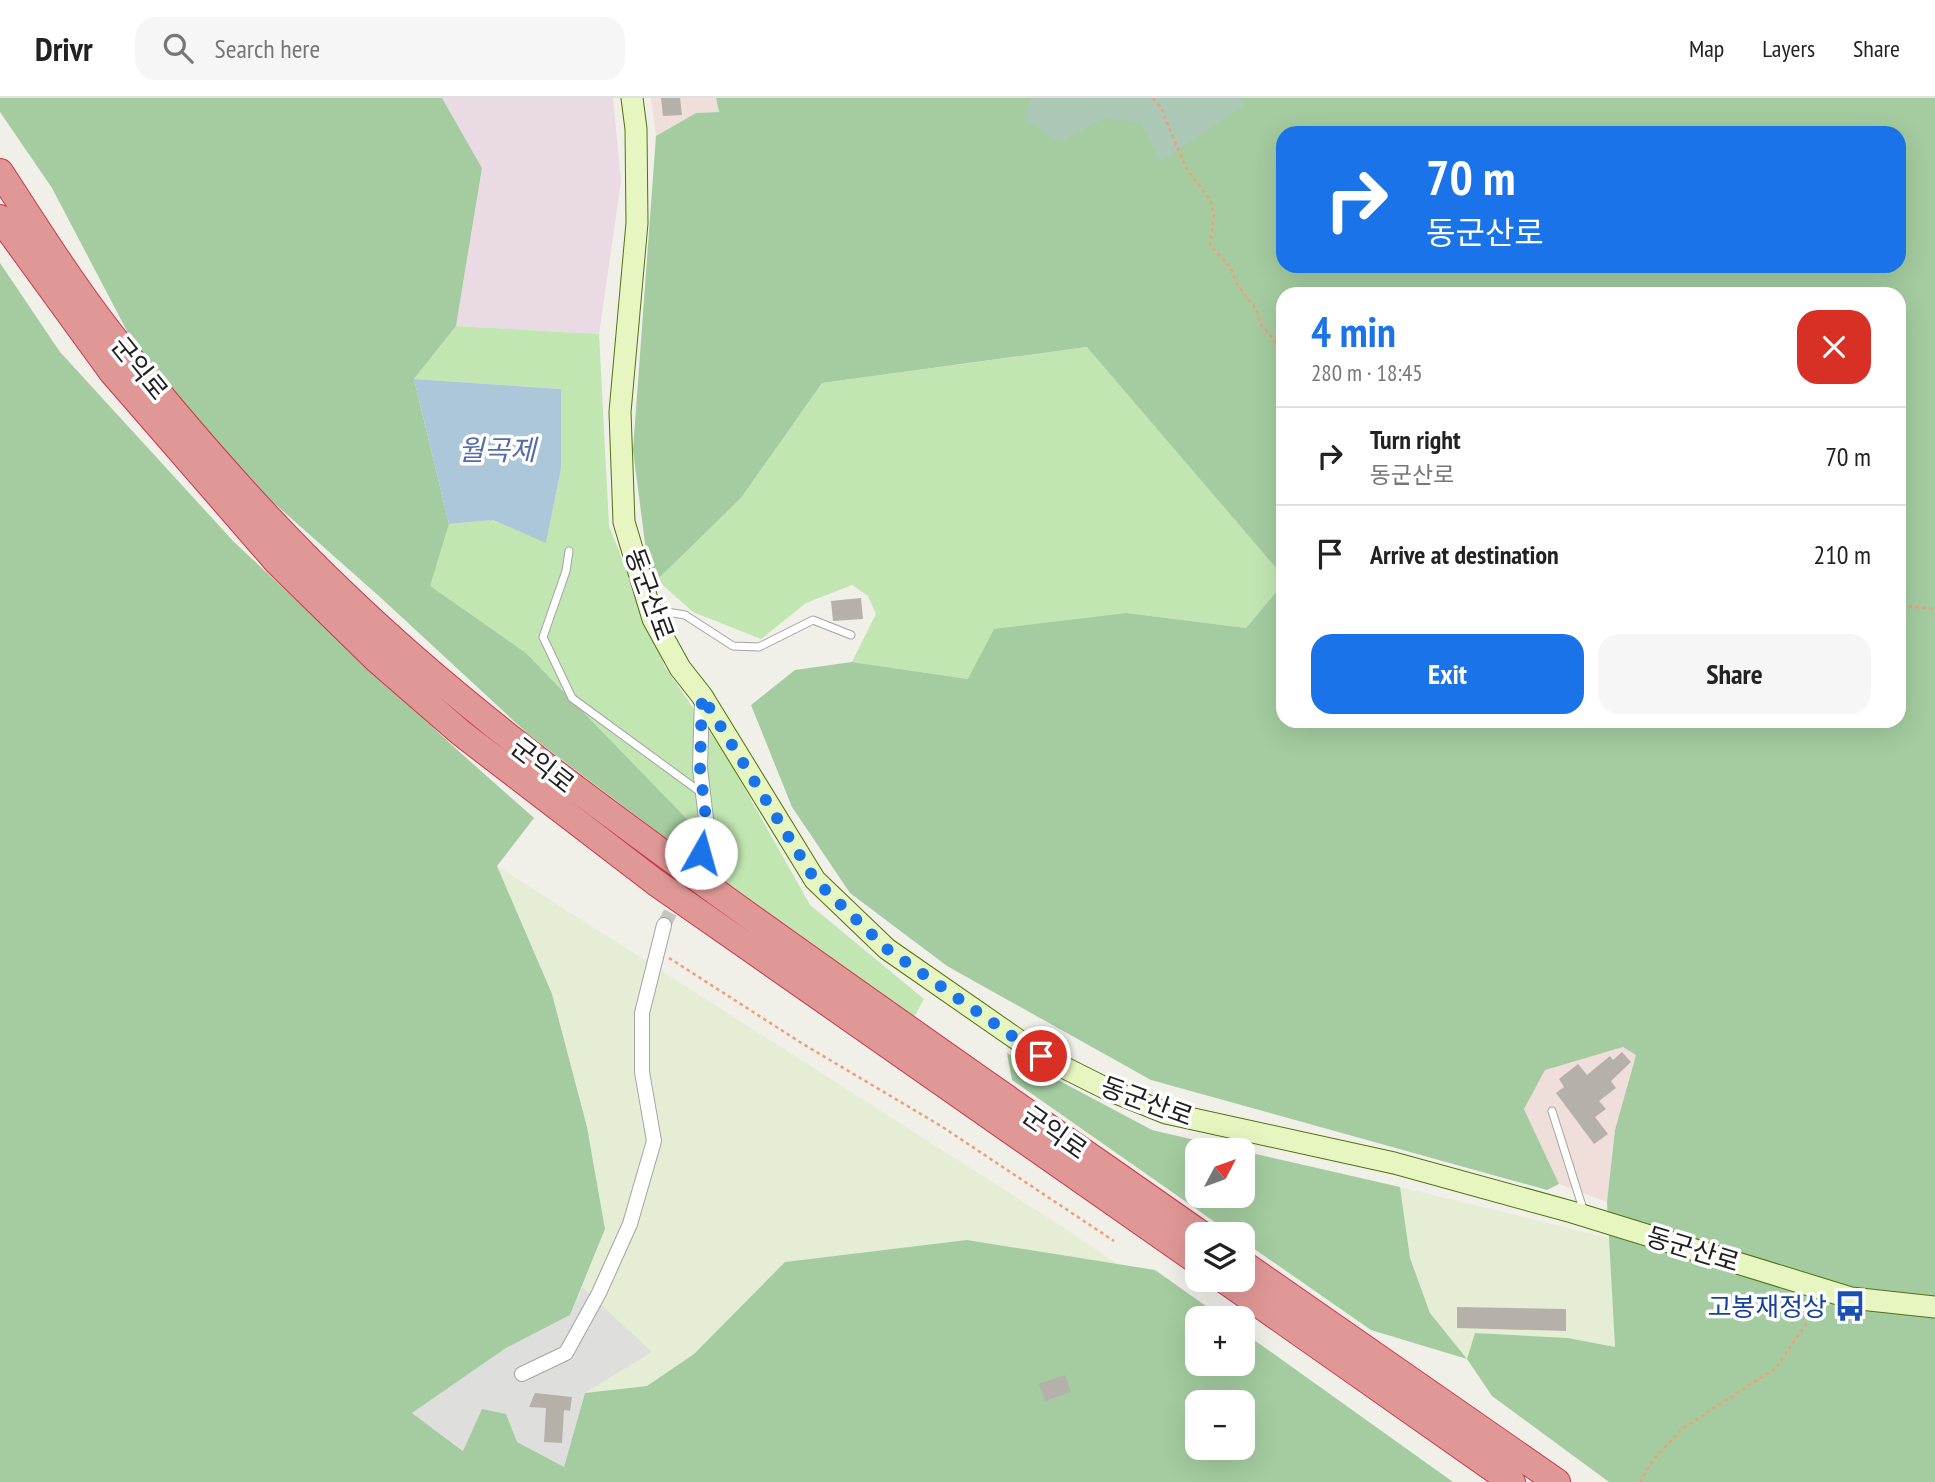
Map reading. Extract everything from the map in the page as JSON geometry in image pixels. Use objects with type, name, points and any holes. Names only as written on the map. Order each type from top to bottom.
[{"type":"highway","name":"군익로","points":[[0,172],[123,350],[241,489],[340,591],[424,669],[500,732],[599,807],[859,995],[1185,1223]]},
{"type":"highway","name":"군익로","points":[[0,218],[112,372],[170,440],[277,562],[387,669],[461,733],[655,882],[1185,1253]]},
{"type":"highway","points":[[1255,1272],[1558,1482]]},
{"type":"highway","points":[[1241,1292],[1511,1482]]},
{"type":"street","name":"동군산로","points":[[632,98],[636,129],[637,223],[620,412],[624,522],[650,609],[680,668],[702,696],[815,880],[887,949],[1041,1056],[1109,1090],[1166,1113],[1394,1163],[1585,1216],[1851,1298],[1935,1307]]},
{"type":"street","points":[[701,853],[708,836],[700,768],[702,696]]},
{"type":"street","points":[[522,1374],[566,1353],[599,1293],[630,1224],[654,1141],[642,1072],[642,1013],[664,925]]},
{"type":"lane","points":[[569,551],[566,571],[544,637],[572,698],[703,795]]},
{"type":"lane","points":[[650,609],[685,615],[733,646],[759,647],[813,620],[851,635]]},
{"type":"lane","points":[[1552,1111],[1585,1216]]},
{"type":"path","points":[[1153,98],[1162,110],[1186,169],[1211,201],[1214,216],[1210,245],[1230,267],[1237,284],[1256,309],[1261,326],[1276,345]]},
{"type":"path","points":[[1906,606],[1935,609]]},
{"type":"path","points":[[658,951],[803,1044],[941,1126],[1114,1241]]},
{"type":"path","points":[[1640,1482],[1652,1461],[1684,1428],[1776,1368],[1829,1291]]},
{"type":"shaded area","points":[[442,98],[613,98],[621,181],[599,334],[456,326],[482,168]]},
{"type":"shaded area","points":[[651,98],[716,98],[719,112],[696,113],[656,136]]},
{"type":"shaded area","points":[[1623,1047],[1636,1055],[1615,1130],[1607,1202],[1559,1184],[1524,1109],[1545,1069]]},
{"type":"shaded area","points":[[582,1287],[653,1352],[585,1393],[564,1468],[517,1442],[464,1451],[412,1413],[506,1348],[570,1315]]},
{"type":"green space","points":[[0,98],[442,98],[482,168],[456,326],[414,379],[449,524],[430,586],[526,653],[687,819],[688,855],[528,734],[380,597],[214,450],[127,331],[52,188],[0,112]]},
{"type":"green space","points":[[716,98],[1935,98],[1935,1482],[1609,1482],[1492,1396],[1467,1359],[1475,1333],[1568,1338],[1615,1347],[1607,1202],[1615,1130],[1636,1055],[1623,1047],[1545,1070],[1524,1109],[1559,1184],[1547,1190],[1151,1080],[947,966],[850,893],[792,807],[751,705],[795,670],[852,662],[968,679],[994,629],[1127,613],[1246,628],[1276,592],[1276,728],[1906,728],[1906,287],[1276,287],[1276,568],[1087,347],[822,383],[741,498],[657,580],[646,551],[633,450],[656,136],[696,113],[719,112]]},
{"type":"green space","points":[[1030,98],[1240,98],[1245,104],[1161,162],[1141,123],[1105,118],[1060,142],[1025,119]]},
{"type":"green space","points":[[0,263],[60,352],[234,542],[534,818],[497,866],[552,994],[587,1127],[605,1229],[570,1315],[506,1348],[412,1413],[463,1451],[482,1409],[506,1414],[517,1442],[564,1467],[585,1393],[647,1386],[694,1354],[785,1262],[967,1240],[1155,1270],[1206,1306],[1185,1306],[1185,1376],[1255,1376],[1255,1341],[1453,1482],[0,1482]]},
{"type":"green space","points":[[456,326],[599,334],[609,526],[665,667],[727,757],[810,905],[924,999],[914,1017],[688,855],[687,819],[526,653],[429,587],[449,524],[492,520],[546,542],[561,469],[561,389],[414,379]]},
{"type":"green space","points":[[1088,347],[1276,568],[1276,592],[1246,628],[1127,613],[968,679],[852,662],[876,614],[868,596],[852,585],[806,603],[761,639],[693,612],[657,580],[741,498],[822,383]]},
{"type":"green space","points":[[497,866],[1119,1265],[1093,1261],[785,1262],[694,1354],[647,1386],[585,1393],[652,1352],[582,1287],[605,1229],[587,1127],[552,994]]},
{"type":"green space","points":[[1007,1053],[1152,1130],[1186,1138],[1185,1201],[1012,1080]]},
{"type":"green space","points":[[1255,1154],[1400,1187],[1410,1258],[1430,1313],[1467,1359],[1371,1330],[1255,1249],[1255,1222],[1215,1222],[1195,1208],[1255,1208]]},
{"type":"green space","points":[[1400,1187],[1609,1238],[1615,1347],[1568,1338],[1467,1359],[1430,1313],[1410,1258]]},
{"type":"water","name":"월곡제","points":[[414,379],[561,389],[561,469],[546,543],[493,520],[449,524]]},
{"type":"building","points":[[661,98],[680,98],[682,115],[663,116]]},
{"type":"building","points":[[861,598],[863,619],[833,621],[831,601]]},
{"type":"building","points":[[1622,1052],[1631,1062],[1611,1081],[1616,1088],[1599,1101],[1606,1109],[1595,1117],[1608,1134],[1594,1144],[1556,1093],[1564,1087],[1559,1079],[1578,1064],[1587,1075],[1610,1056],[1613,1060]]},
{"type":"building","points":[[1457,1307],[1566,1309],[1566,1331],[1457,1328]]},
{"type":"building","points":[[1065,1375],[1071,1392],[1045,1401],[1039,1384]]},
{"type":"building","points":[[535,1393],[572,1397],[570,1411],[564,1410],[562,1443],[544,1442],[546,1408],[529,1407]]},
{"type":"tunnel","points":[[664,925],[680,894]]},
{"type":"place","name":"고봉재정상","points":[[1850,1306]]},
{"type":"route","points":[[701,853],[708,836],[700,768],[702,696],[815,880],[887,949],[1041,1056]]}]
